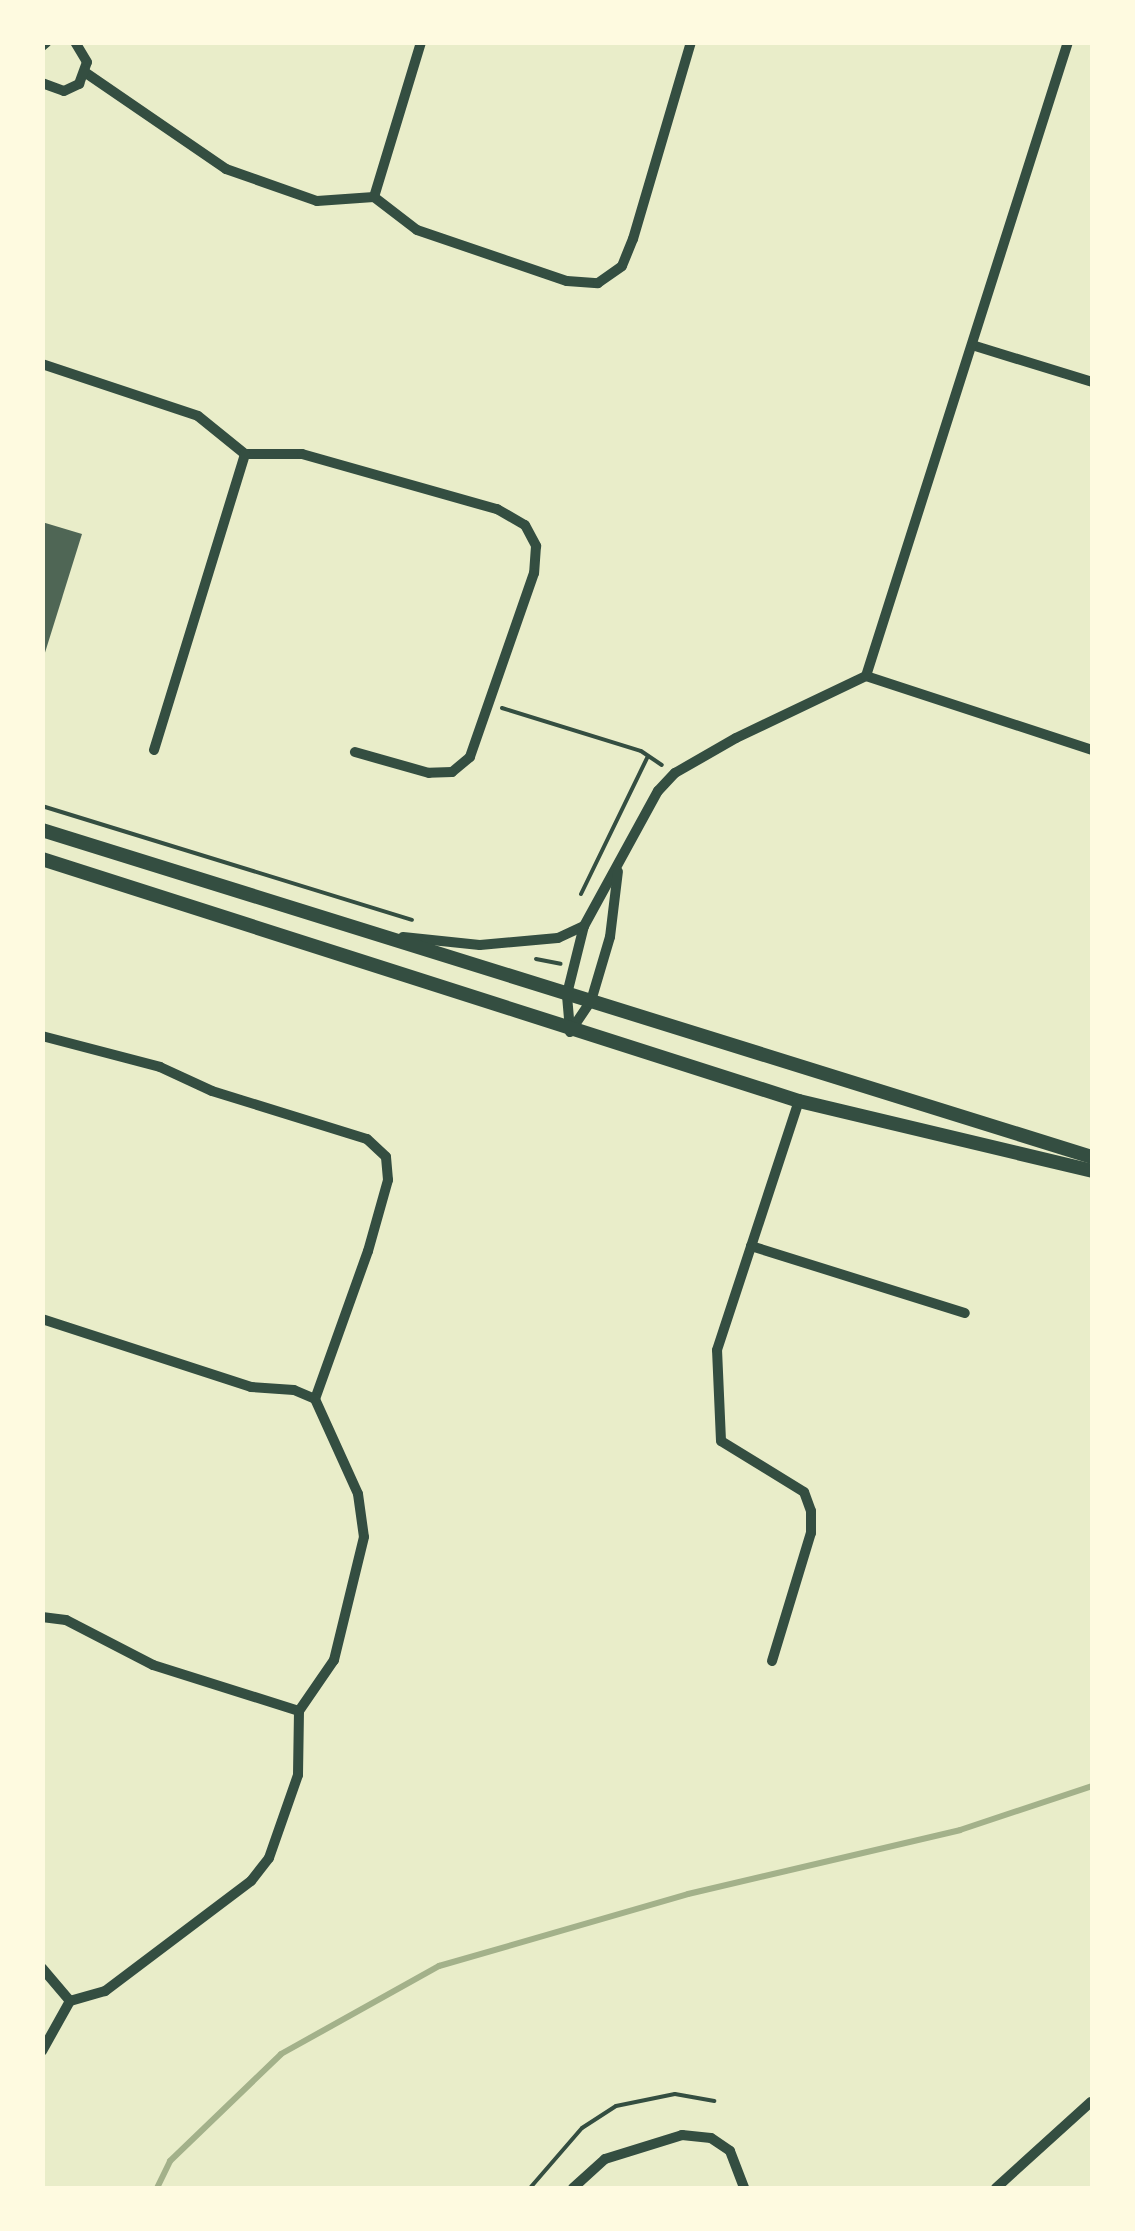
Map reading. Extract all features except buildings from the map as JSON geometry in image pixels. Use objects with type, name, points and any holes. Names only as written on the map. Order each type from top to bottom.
[{"type":"street","points":[[374,197],[422,42]]},
{"type":"street","points":[[86,73],[226,169],[317,200],[374,197],[417,230],[568,281],[598,283],[622,266],[633,240],[691,42]]},
{"type":"street","points":[[866,676],[1068,42]]},
{"type":"street","points":[[44,88],[72,88],[86,73],[85,55],[76,43]]},
{"type":"street","points":[[972,345],[1092,382]]},
{"type":"street","points":[[42,364],[198,416],[245,454],[302,454],[497,509],[524,524],[536,546],[534,573],[470,757],[452,772],[429,774],[354,752]]},
{"type":"street","points":[[154,750],[245,454]]},
{"type":"street","points":[[570,1032],[567,994],[584,926],[636,826],[675,773],[866,676],[1092,750]]},
{"type":"street","points":[[42,830],[357,932],[1092,1157]]},
{"type":"street","points":[[42,859],[570,1032],[798,1101],[1092,1171]]},
{"type":"street","points":[[570,1032],[591,1001],[610,937],[618,865]]},
{"type":"street","points":[[357,932],[480,945],[558,938],[584,926]]},
{"type":"street","points":[[42,1036],[121,1062],[160,1067],[212,1092],[367,1139],[386,1158],[388,1180],[368,1250],[315,1399]]},
{"type":"street","points":[[772,1661],[811,1533],[811,1511],[804,1492],[736,1456],[721,1441],[716,1420],[716,1350],[798,1101]]},
{"type":"street","points":[[750,1246],[965,1312]]},
{"type":"street","points":[[42,1319],[251,1388],[294,1390],[315,1399],[358,1494],[364,1537],[334,1660],[298,1711],[298,1775],[269,1858],[251,1881],[105,1992],[70,2001],[42,2051]]},
{"type":"street","points":[[42,1617],[66,1620],[153,1666],[298,1711]]},
{"type":"street","points":[[42,1968],[70,2001]]},
{"type":"street","points":[[996,2188],[1091,2102]]},
{"type":"street","points":[[573,2188],[604,2159],[682,2135],[711,2138],[730,2151],[744,2188]]},
{"type":"path","points":[[486,704],[648,756],[675,773]]},
{"type":"path","points":[[579,901],[648,756]]},
{"type":"path","points":[[42,806],[414,921]]},
{"type":"path","points":[[536,959],[560,964]]},
{"type":"path","points":[[530,2188],[582,2128],[616,2106],[675,2094],[714,2102]]},
{"type":"waterway","points":[[157,2188],[170,2161],[281,2054],[439,1966],[688,1894],[960,1830],[1092,1786]]}]
